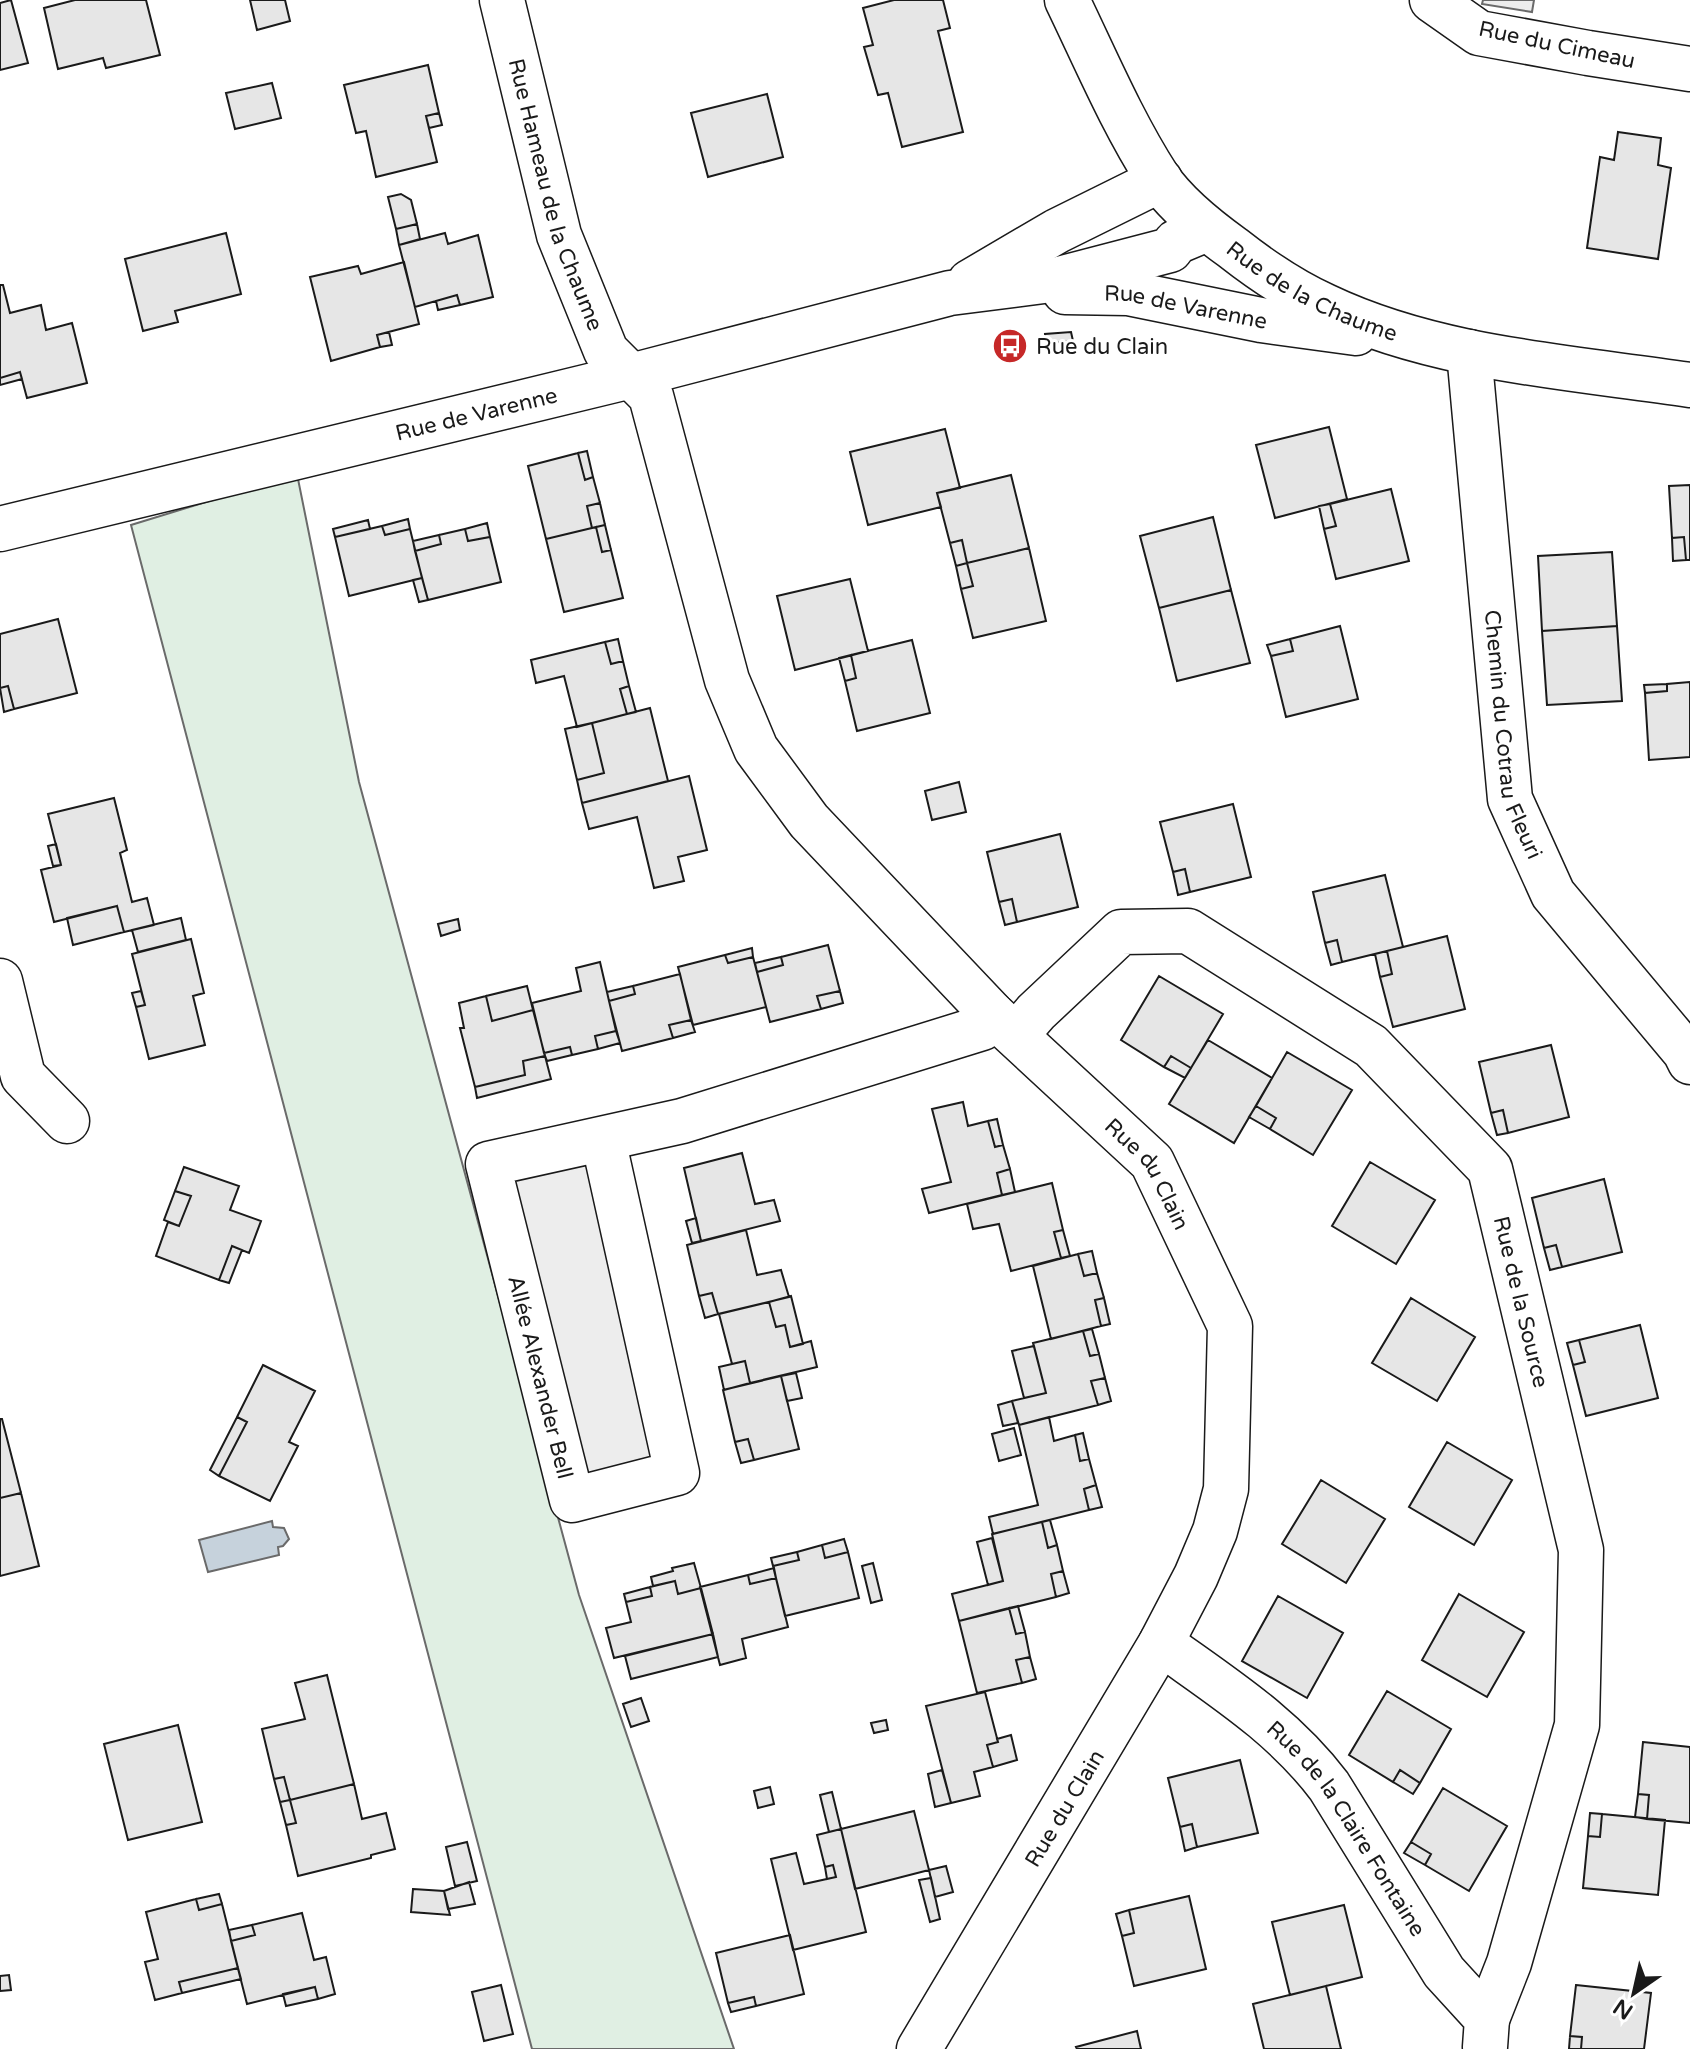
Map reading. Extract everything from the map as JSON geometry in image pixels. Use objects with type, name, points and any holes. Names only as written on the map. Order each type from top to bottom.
[{"type":"street","name":"Rue Hameau de la Chaume","points":[[502,0],[559,235],[606,351],[631,376]]},
{"type":"street","name":"Rue de la Chaume","points":[[1067,0],[1114,99],[1160,180],[1207,229],[1260,268],[1325,306],[1420,341],[1469,352],[1690,385]]},
{"type":"street","name":"Rue du Cimeau","points":[[1432,0],[1479,33],[1690,69]]},
{"type":"street","name":"Rue de Varenne","points":[[950,293],[1057,231],[1160,180]]},
{"type":"street","name":"Rue de Varenne","points":[[0,529],[631,376],[950,293],[1059,279],[1170,250],[1176,242],[1207,229]]},
{"type":"street","name":"Rue de Varenne","points":[[950,293],[1128,293],[1261,320],[1420,341]]},
{"type":"street","name":"Chemin du Cotrau Fleuri","points":[[1469,352],[1510,799],[1553,894],[1685,1052],[1690,1062]]},
{"type":"street","name":"Rue du Clain","points":[[631,376],[651,396],[727,680],[756,749],[809,821],[1004,1024],[1152,1162],[1230,1326],[1226,1489],[1215,1531],[1196,1576],[1161,1643],[919,2049]]},
{"type":"street","name":"Rue de la Source","points":[[1004,1024],[1036,1012],[1121,932],[1188,931],[1371,1046],[1490,1169],[1581,1550],[1577,1725],[1486,2034]]},
{"type":"street","points":[[0,981],[23,1076],[67,1121]]},
{"type":"street","name":"Allée Alexander Bell","points":[[603,1139],[677,1473],[572,1500],[488,1164],[682,1121],[982,1028],[1004,1024]]},
{"type":"street","name":"Rue de la Claire Fontaine","points":[[1161,1643],[1264,1717],[1312,1764],[1486,2034]]},
{"type":"green space","points":[[297,474],[359,782],[579,1595],[734,2049],[532,2049],[131,525]]},
{"type":"shaded area","points":[[1483,0],[1534,0],[1532,12],[1482,4]]},
{"type":"shaded area","points":[[593,1153],[665,1463],[578,1483],[506,1173]]},
{"type":"shaded area","points":[[272,1521],[273,1527],[284,1528],[289,1539],[278,1547],[279,1555],[208,1572],[199,1540]]},
{"type":"building","points":[[11,0],[28,63],[0,70],[0,3]]},
{"type":"building","points":[[75,0],[146,0],[160,55],[106,68],[103,58],[58,69],[44,8]]},
{"type":"building","points":[[250,0],[285,0],[290,21],[257,30]]},
{"type":"building","points":[[894,0],[943,0],[950,28],[938,31],[963,132],[902,147],[888,93],[878,95],[864,47],[873,45],[863,8]]},
{"type":"building","points":[[428,65],[439,113],[426,116],[437,162],[376,177],[366,131],[356,133],[344,85]]},
{"type":"building","points":[[272,83],[281,118],[235,129],[226,93]]},
{"type":"building","points":[[767,94],[783,157],[708,177],[691,113]]},
{"type":"building","points":[[439,113],[442,125],[429,128],[426,116]]},
{"type":"building","points":[[1618,132],[1661,138],[1658,165],[1671,168],[1658,259],[1587,248],[1600,157],[1614,160]]},
{"type":"building","points":[[401,194],[411,200],[417,224],[396,229],[388,197]]},
{"type":"building","points":[[417,224],[420,239],[399,245],[396,229]]},
{"type":"building","points":[[226,233],[241,294],[175,311],[178,322],[143,331],[125,259]]},
{"type":"building","points":[[445,233],[448,244],[478,235],[493,297],[460,305],[457,295],[415,307],[399,245]]},
{"type":"building","points":[[404,262],[419,324],[377,335],[380,347],[331,361],[310,277],[358,266],[361,274]]},
{"type":"building","points":[[0,285],[3,285],[10,313],[41,305],[46,330],[72,323],[87,383],[27,398],[20,372],[0,378]]},
{"type":"building","points":[[457,295],[460,305],[438,310],[436,301]]},
{"type":"building","points":[[389,332],[392,345],[380,347],[377,335]]},
{"type":"building","points":[[1071,332],[1073,341],[1046,344],[1045,334]]},
{"type":"building","points":[[20,372],[22,379],[0,385],[0,378]]},
{"type":"building","points":[[1329,427],[1347,499],[1275,518],[1256,445]]},
{"type":"building","points":[[945,429],[960,488],[937,493],[941,507],[868,525],[850,452]]},
{"type":"building","points":[[587,451],[593,477],[585,480],[578,453]]},
{"type":"building","points":[[578,453],[585,480],[593,477],[600,503],[587,506],[592,528],[546,539],[528,466]]},
{"type":"building","points":[[1011,475],[1029,548],[967,563],[962,540],[950,543],[937,493]]},
{"type":"building","points":[[1690,485],[1690,560],[1686,560],[1684,537],[1672,538],[1669,486]]},
{"type":"building","points":[[1391,489],[1409,561],[1336,579],[1324,529],[1336,526],[1330,504]]},
{"type":"building","points":[[600,503],[605,525],[592,528],[587,506]]},
{"type":"building","points":[[1330,504],[1336,526],[1324,529],[1319,506]]},
{"type":"building","points":[[1213,517],[1231,590],[1159,608],[1140,536]]},
{"type":"building","points":[[408,519],[410,529],[385,535],[382,526]]},
{"type":"building","points":[[368,520],[370,529],[335,537],[333,529]]},
{"type":"building","points":[[487,523],[490,537],[468,541],[465,529]]},
{"type":"building","points":[[605,525],[611,550],[602,552],[596,527]]},
{"type":"building","points":[[382,526],[385,535],[410,529],[422,578],[349,596],[335,537]]},
{"type":"building","points":[[596,527],[602,552],[611,550],[623,598],[564,612],[546,539]]},
{"type":"building","points":[[465,529],[468,541],[490,537],[501,582],[428,600],[415,551],[441,544],[439,535]]},
{"type":"building","points":[[439,535],[441,544],[415,551],[413,541]]},
{"type":"building","points":[[1684,537],[1686,560],[1673,561],[1672,538]]},
{"type":"building","points":[[962,540],[967,563],[956,566],[950,543]]},
{"type":"building","points":[[1029,548],[1046,621],[973,638],[961,589],[973,586],[967,563]]},
{"type":"building","points":[[1612,552],[1617,626],[1542,631],[1538,556]]},
{"type":"building","points":[[967,563],[973,586],[961,589],[956,566]]},
{"type":"building","points":[[422,578],[428,600],[419,602],[413,580]]},
{"type":"building","points":[[850,579],[868,651],[795,670],[777,596]]},
{"type":"building","points":[[1231,590],[1250,663],[1177,681],[1159,608]]},
{"type":"building","points":[[58,619],[77,693],[14,709],[8,686],[0,688],[0,634]]},
{"type":"building","points":[[1340,626],[1358,699],[1286,717],[1271,656],[1293,651],[1290,639]]},
{"type":"building","points":[[1617,626],[1622,701],[1547,705],[1542,631]]},
{"type":"building","points":[[618,639],[623,661],[611,664],[605,642]]},
{"type":"building","points":[[1290,639],[1293,651],[1271,656],[1267,645]]},
{"type":"building","points":[[912,640],[930,713],[857,731],[845,681],[856,678],[851,655]]},
{"type":"building","points":[[605,642],[611,664],[623,661],[629,686],[620,689],[627,714],[577,727],[564,676],[536,683],[531,660]]},
{"type":"building","points":[[851,655],[856,678],[845,681],[839,658]]},
{"type":"building","points":[[1690,682],[1690,757],[1649,760],[1645,693],[1667,691],[1667,684]]},
{"type":"building","points":[[1667,684],[1667,691],[1645,693],[1644,685]]},
{"type":"building","points":[[8,686],[14,709],[4,712],[0,688]]},
{"type":"building","points":[[629,686],[636,712],[627,714],[620,689]]},
{"type":"building","points":[[650,708],[668,781],[582,803],[577,780],[604,773],[592,723]]},
{"type":"building","points":[[592,723],[604,773],[577,780],[565,729]]},
{"type":"building","points":[[689,776],[707,850],[678,857],[684,881],[654,888],[637,817],[589,829],[582,803]]},
{"type":"building","points":[[959,782],[966,812],[932,820],[925,791]]},
{"type":"building","points":[[114,798],[127,850],[120,853],[132,902],[147,898],[154,925],[124,932],[117,906],[54,922],[41,870],[61,865],[48,814]]},
{"type":"building","points":[[1233,804],[1251,877],[1190,892],[1185,869],[1173,872],[1160,822]]},
{"type":"building","points":[[1060,834],[1078,907],[1017,922],[1012,899],[999,902],[987,852]]},
{"type":"building","points":[[56,844],[61,865],[53,866],[48,846]]},
{"type":"building","points":[[1185,869],[1190,892],[1178,895],[1173,872]]},
{"type":"building","points":[[1385,875],[1403,947],[1342,962],[1337,940],[1325,943],[1313,892]]},
{"type":"building","points":[[1012,899],[1017,922],[1005,925],[999,902]]},
{"type":"building","points":[[117,906],[124,932],[73,945],[67,918]]},
{"type":"building","points":[[181,918],[186,940],[138,952],[132,930]]},
{"type":"building","points":[[458,919],[460,930],[441,936],[438,924]]},
{"type":"building","points":[[1447,936],[1465,1009],[1393,1027],[1380,977],[1392,974],[1387,951]]},
{"type":"building","points":[[191,939],[204,993],[193,996],[205,1045],[149,1059],[136,1007],[145,1005],[132,954]]},
{"type":"building","points":[[1337,940],[1342,962],[1331,965],[1325,943]]},
{"type":"building","points":[[828,945],[840,991],[817,996],[821,1009],[770,1022],[757,972],[783,965],[781,957]]},
{"type":"building","points":[[752,948],[753,957],[728,963],[725,955]]},
{"type":"building","points":[[1387,951],[1392,974],[1380,977],[1375,954]]},
{"type":"building","points":[[725,955],[728,963],[753,957],[766,1007],[693,1025],[678,967]]},
{"type":"building","points":[[781,957],[783,965],[757,972],[755,963]]},
{"type":"building","points":[[600,962],[616,1031],[595,1036],[598,1049],[572,1055],[570,1047],[544,1053],[532,1003],[581,991],[576,968]]},
{"type":"building","points":[[680,974],[691,1020],[669,1025],[673,1038],[622,1051],[609,1001],[635,994],[633,986]]},
{"type":"building","points":[[1159,976],[1223,1014],[1191,1068],[1171,1056],[1164,1067],[1121,1040]]},
{"type":"building","points":[[527,986],[533,1010],[492,1021],[486,996]]},
{"type":"building","points":[[633,986],[635,994],[609,1001],[607,992]]},
{"type":"building","points":[[141,991],[145,1005],[136,1007],[132,993]]},
{"type":"building","points":[[840,991],[843,1003],[821,1009],[817,996]]},
{"type":"building","points":[[486,996],[492,1021],[533,1010],[545,1056],[523,1061],[525,1075],[475,1087],[460,1028],[464,1028],[459,1003]]},
{"type":"building","points":[[691,1020],[695,1032],[673,1038],[669,1025]]},
{"type":"building","points":[[616,1031],[620,1043],[598,1049],[595,1036]]},
{"type":"building","points":[[1208,1040],[1272,1078],[1234,1143],[1169,1104]]},
{"type":"building","points":[[1551,1045],[1569,1117],[1508,1133],[1503,1110],[1491,1113],[1479,1062]]},
{"type":"building","points":[[570,1047],[572,1055],[547,1061],[544,1053]]},
{"type":"building","points":[[1287,1052],[1352,1090],[1313,1155],[1270,1129],[1276,1118],[1256,1106]]},
{"type":"building","points":[[545,1056],[551,1079],[477,1098],[475,1087],[525,1075],[523,1061]]},
{"type":"building","points":[[1171,1056],[1191,1068],[1185,1078],[1164,1067]]},
{"type":"building","points":[[963,1102],[968,1126],[988,1121],[995,1147],[1003,1145],[1010,1169],[997,1173],[1002,1195],[929,1213],[922,1189],[951,1182],[932,1109]]},
{"type":"building","points":[[1256,1106],[1276,1118],[1270,1129],[1249,1117]]},
{"type":"building","points":[[1503,1110],[1508,1133],[1497,1135],[1491,1113]]},
{"type":"building","points":[[997,1119],[1003,1145],[995,1147],[988,1121]]},
{"type":"building","points":[[742,1153],[755,1204],[774,1200],[780,1221],[701,1241],[684,1168]]},
{"type":"building","points":[[1370,1162],[1435,1200],[1396,1264],[1332,1226]]},
{"type":"building","points":[[184,1167],[239,1186],[230,1210],[261,1221],[249,1253],[232,1246],[219,1280],[156,1256],[168,1222],[179,1226],[191,1196],[175,1191]]},
{"type":"building","points":[[1010,1169],[1015,1192],[1002,1195],[997,1173]]},
{"type":"building","points":[[1604,1179],[1622,1252],[1562,1267],[1556,1245],[1544,1248],[1532,1198]]},
{"type":"building","points":[[1052,1183],[1063,1230],[1054,1232],[1061,1258],[1011,1271],[999,1224],[973,1229],[967,1204]]},
{"type":"building","points":[[175,1191],[191,1196],[179,1226],[164,1220]]},
{"type":"building","points":[[696,1218],[701,1241],[692,1243],[686,1221]]},
{"type":"building","points":[[746,1230],[757,1275],[781,1270],[789,1297],[718,1314],[712,1293],[699,1296],[687,1245]]},
{"type":"building","points":[[1063,1230],[1070,1256],[1061,1258],[1054,1232]]},
{"type":"building","points":[[1556,1245],[1562,1267],[1550,1270],[1544,1248]]},
{"type":"building","points":[[232,1246],[242,1250],[229,1283],[219,1280]]},
{"type":"building","points":[[1092,1251],[1097,1273],[1084,1276],[1078,1254]]},
{"type":"building","points":[[1078,1254],[1084,1276],[1097,1273],[1104,1298],[1095,1300],[1101,1326],[1051,1339],[1033,1266]]},
{"type":"building","points":[[712,1293],[718,1314],[705,1318],[699,1296]]},
{"type":"building","points":[[791,1296],[803,1344],[790,1347],[785,1325],[776,1327],[769,1302]]},
{"type":"building","points":[[1104,1298],[1110,1324],[1101,1326],[1095,1300]]},
{"type":"building","points":[[1411,1298],[1475,1337],[1437,1401],[1372,1363]]},
{"type":"building","points":[[769,1302],[776,1327],[785,1325],[790,1347],[811,1341],[817,1367],[750,1383],[745,1361],[732,1364],[719,1314]]},
{"type":"building","points":[[1640,1325],[1658,1398],[1586,1416],[1573,1365],[1585,1362],[1579,1340]]},
{"type":"building","points":[[1092,1329],[1099,1354],[1090,1356],[1083,1331]]},
{"type":"building","points":[[1083,1331],[1090,1356],[1099,1354],[1105,1378],[1091,1381],[1098,1405],[1019,1425],[1012,1401],[1046,1393],[1033,1343]]},
{"type":"building","points":[[1579,1340],[1585,1362],[1573,1365],[1567,1343]]},
{"type":"building","points":[[1034,1346],[1046,1393],[1024,1398],[1012,1351]]},
{"type":"building","points":[[745,1361],[750,1383],[724,1390],[719,1367]]},
{"type":"building","points":[[263,1365],[315,1391],[289,1442],[298,1446],[270,1501],[219,1476],[247,1422],[237,1417]]},
{"type":"building","points":[[796,1373],[802,1398],[787,1401],[781,1376]]},
{"type":"building","points":[[781,1376],[799,1449],[754,1460],[748,1439],[735,1442],[723,1390]]},
{"type":"building","points":[[1105,1378],[1111,1401],[1098,1405],[1091,1381]]},
{"type":"building","points":[[1012,1401],[1018,1423],[1003,1426],[998,1405]]},
{"type":"building","points":[[237,1417],[247,1422],[219,1476],[210,1470]]},
{"type":"building","points":[[1049,1417],[1054,1441],[1075,1435],[1080,1461],[1089,1459],[1096,1485],[1084,1489],[1089,1510],[993,1534],[989,1517],[1038,1505],[1019,1425]]},
{"type":"building","points":[[0,1419],[21,1493],[0,1498]]},
{"type":"building","points":[[1014,1428],[1021,1455],[999,1461],[992,1434]]},
{"type":"building","points":[[1083,1433],[1089,1459],[1080,1461],[1075,1435]]},
{"type":"building","points":[[748,1439],[754,1460],[741,1463],[735,1442]]},
{"type":"building","points":[[1447,1442],[1512,1480],[1474,1545],[1409,1507]]},
{"type":"building","points":[[1321,1480],[1385,1519],[1346,1583],[1282,1544]]},
{"type":"building","points":[[1096,1485],[1102,1507],[1089,1510],[1084,1489]]},
{"type":"building","points":[[21,1493],[39,1566],[0,1576],[0,1498]]},
{"type":"building","points":[[1050,1520],[1057,1545],[1048,1548],[1042,1522]]},
{"type":"building","points":[[1042,1522],[1048,1548],[1057,1545],[1063,1571],[1051,1574],[1056,1597],[959,1621],[952,1594],[1003,1581],[992,1534]]},
{"type":"building","points":[[992,1538],[1003,1581],[988,1585],[977,1542]]},
{"type":"building","points":[[844,1539],[848,1552],[825,1558],[822,1545]]},
{"type":"building","points":[[822,1545],[825,1558],[848,1552],[859,1598],[785,1616],[773,1566],[799,1560],[797,1552]]},
{"type":"building","points":[[797,1552],[799,1560],[773,1566],[771,1558]]},
{"type":"building","points":[[694,1563],[701,1588],[678,1594],[675,1581],[653,1586],[651,1577]]},
{"type":"building","points":[[873,1563],[882,1600],[871,1603],[862,1566]]},
{"type":"building","points":[[774,1568],[776,1578],[750,1584],[748,1575]]},
{"type":"building","points":[[1063,1571],[1069,1593],[1056,1597],[1051,1574]]},
{"type":"building","points":[[748,1575],[750,1584],[776,1578],[788,1627],[742,1639],[746,1658],[720,1665],[700,1587]]},
{"type":"building","points":[[675,1581],[678,1594],[701,1588],[713,1634],[614,1658],[606,1628],[631,1622],[626,1602],[652,1596],[650,1587]]},
{"type":"building","points":[[650,1587],[652,1596],[626,1602],[624,1594]]},
{"type":"building","points":[[1459,1594],[1524,1632],[1487,1697],[1422,1660]]},
{"type":"building","points":[[1278,1596],[1343,1633],[1307,1698],[1242,1661]]},
{"type":"building","points":[[1018,1606],[1025,1632],[1016,1634],[1009,1608]]},
{"type":"building","points":[[1009,1608],[1016,1634],[1025,1632],[1030,1657],[1016,1660],[1022,1683],[977,1693],[959,1621]]},
{"type":"building","points":[[713,1634],[718,1657],[631,1679],[625,1656]]},
{"type":"building","points":[[1030,1657],[1036,1679],[1022,1683],[1016,1660]]},
{"type":"building","points":[[327,1675],[354,1784],[290,1800],[284,1777],[274,1779],[262,1729],[305,1719],[295,1683]]},
{"type":"building","points":[[1387,1691],[1451,1729],[1420,1783],[1400,1770],[1393,1782],[1349,1755]]},
{"type":"building","points":[[985,1692],[998,1742],[987,1745],[993,1767],[974,1772],[980,1796],[951,1803],[926,1706]]},
{"type":"building","points":[[641,1698],[649,1721],[631,1727],[623,1704]]},
{"type":"building","points":[[886,1720],[888,1730],[874,1733],[871,1723]]},
{"type":"building","points":[[178,1725],[202,1822],[128,1840],[104,1744]]},
{"type":"building","points":[[1011,1735],[1017,1760],[993,1767],[987,1745]]},
{"type":"building","points":[[1643,1742],[1690,1747],[1690,1823],[1647,1819],[1649,1795],[1638,1794]]},
{"type":"building","points":[[1240,1760],[1258,1833],[1197,1847],[1192,1824],[1180,1827],[1168,1778]]},
{"type":"building","points":[[942,1770],[951,1803],[935,1807],[928,1774]]},
{"type":"building","points":[[1400,1770],[1420,1783],[1413,1794],[1393,1782]]},
{"type":"building","points":[[284,1777],[290,1800],[280,1802],[274,1779]]},
{"type":"building","points":[[354,1784],[362,1819],[386,1813],[395,1849],[298,1876],[286,1825],[296,1823],[290,1800]]},
{"type":"building","points":[[770,1787],[774,1804],[758,1808],[754,1791]]},
{"type":"building","points":[[1443,1788],[1507,1826],[1469,1891],[1425,1865],[1431,1854],[1411,1842]]},
{"type":"building","points":[[832,1792],[841,1829],[829,1832],[820,1795]]},
{"type":"building","points":[[1638,1794],[1649,1795],[1647,1819],[1635,1817]]},
{"type":"building","points":[[290,1800],[296,1823],[286,1825],[280,1802]]},
{"type":"building","points":[[914,1811],[929,1870],[855,1889],[841,1829]]},
{"type":"building","points":[[1590,1813],[1602,1814],[1600,1837],[1588,1836]]},
{"type":"building","points":[[1602,1814],[1665,1820],[1658,1895],[1583,1888],[1588,1836],[1600,1837]]},
{"type":"building","points":[[1192,1824],[1197,1847],[1185,1851],[1180,1827]]},
{"type":"building","points":[[841,1829],[866,1932],[793,1950],[771,1859],[796,1853],[804,1884],[836,1877],[833,1865],[825,1867],[817,1835]]},
{"type":"building","points":[[467,1842],[477,1881],[455,1886],[446,1847]]},
{"type":"building","points":[[1411,1842],[1431,1854],[1425,1865],[1404,1853]]},
{"type":"building","points":[[833,1865],[836,1877],[827,1879],[825,1867]]},
{"type":"building","points":[[946,1866],[953,1892],[935,1897],[929,1870]]},
{"type":"building","points":[[931,1878],[940,1919],[930,1922],[919,1880]]},
{"type":"building","points":[[469,1882],[475,1904],[448,1909],[444,1891]]},
{"type":"building","points":[[413,1889],[444,1891],[450,1915],[411,1912]]},
{"type":"building","points":[[219,1894],[222,1904],[199,1910],[196,1899]]},
{"type":"building","points":[[1189,1896],[1206,1969],[1134,1986],[1122,1936],[1134,1933],[1129,1910]]},
{"type":"building","points":[[196,1899],[199,1910],[222,1904],[238,1968],[179,1982],[182,1993],[155,2000],[145,1962],[158,1959],[146,1912]]},
{"type":"building","points":[[1344,1905],[1362,1977],[1290,1995],[1272,1922]]},
{"type":"building","points":[[1129,1910],[1134,1933],[1122,1936],[1116,1914]]},
{"type":"building","points":[[302,1913],[314,1960],[326,1957],[335,1994],[318,1999],[315,1987],[247,2004],[231,1941],[255,1935],[252,1925]]},
{"type":"building","points":[[252,1925],[255,1935],[231,1941],[229,1930]]},
{"type":"building","points":[[790,1935],[804,1994],[756,2006],[754,1997],[728,2003],[716,1953]]},
{"type":"building","points":[[238,1968],[241,1979],[182,1993],[179,1982]]},
{"type":"building","points":[[9,1975],[11,1990],[0,1991],[0,1976]]},
{"type":"building","points":[[501,1985],[513,2034],[484,2041],[472,1992]]},
{"type":"building","points":[[1576,1985],[1651,1993],[1644,2049],[1581,2049],[1582,2037],[1570,2036]]},
{"type":"building","points":[[1326,1986],[1341,2049],[1264,2049],[1253,2004]]},
{"type":"building","points":[[315,1987],[318,1999],[286,2006],[283,1994]]},
{"type":"building","points":[[754,1997],[756,2006],[731,2012],[728,2003]]},
{"type":"building","points":[[1137,2031],[1141,2049],[1076,2047]]},
{"type":"building","points":[[1570,2036],[1582,2037],[1581,2049],[1569,2049]]},
{"type":"place","name":"Rue du Clain","points":[[1010,346]]}]
